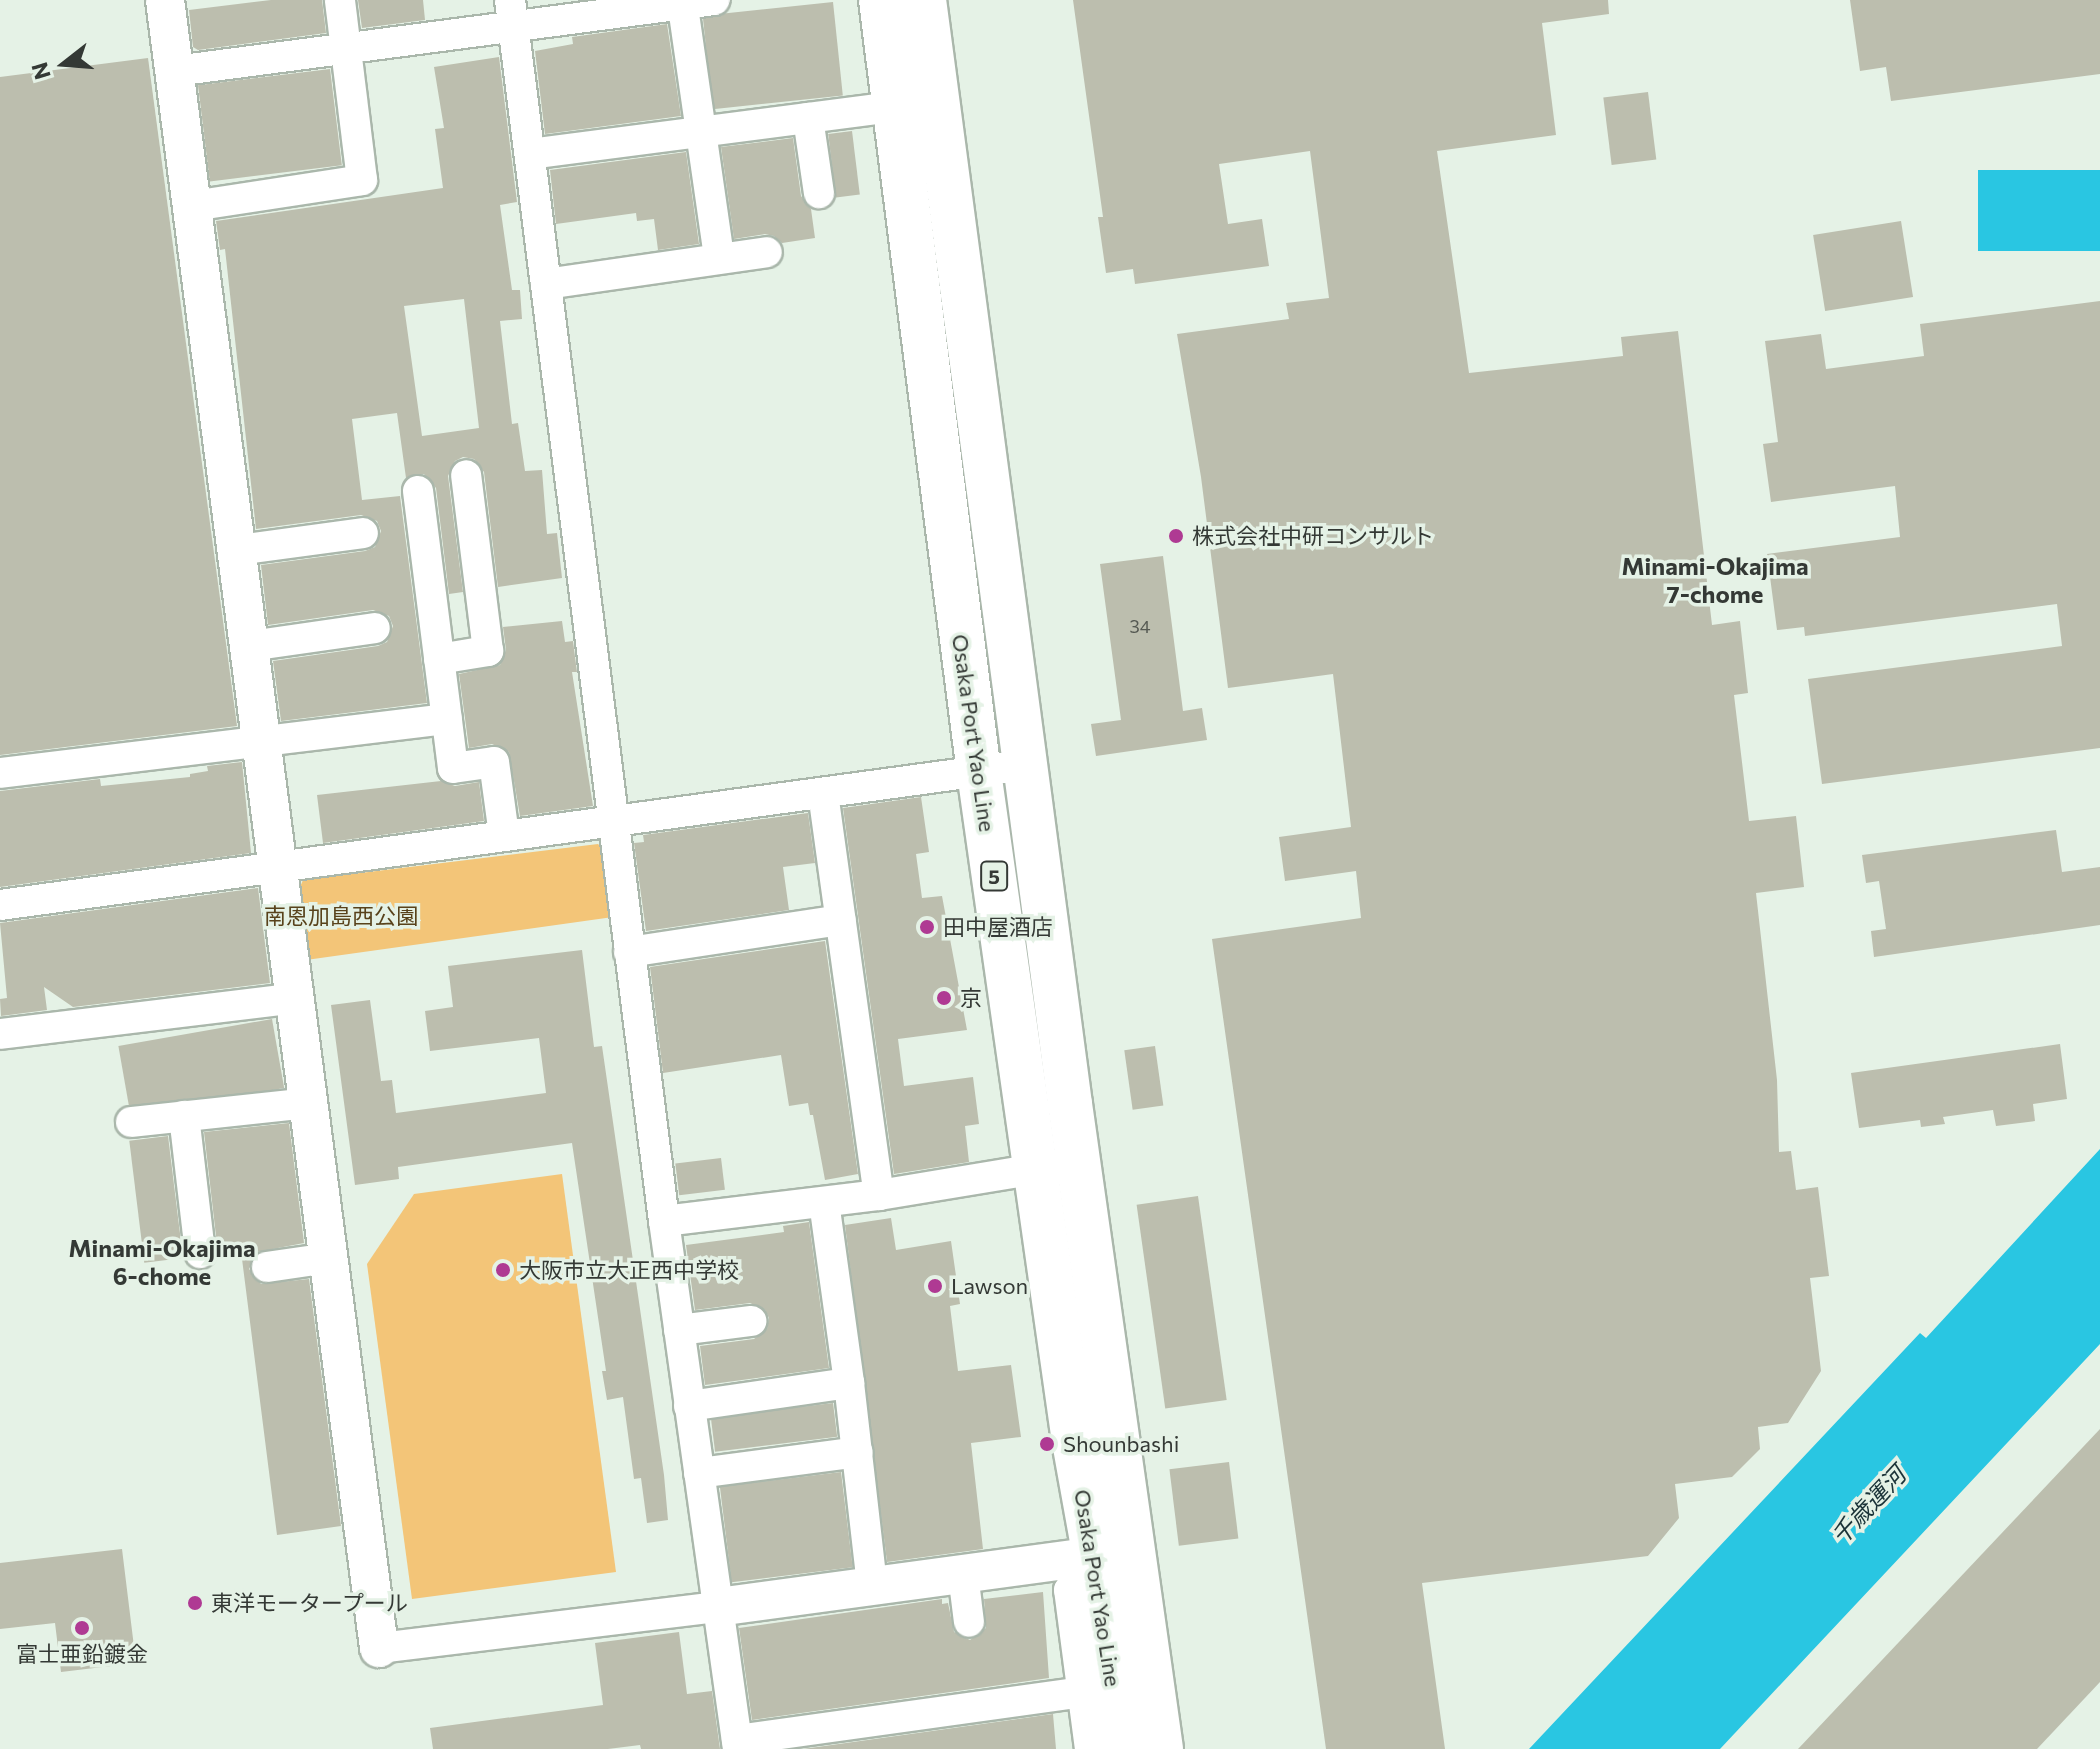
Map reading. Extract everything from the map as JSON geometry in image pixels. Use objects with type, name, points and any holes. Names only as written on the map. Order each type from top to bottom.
[{"type":"main road","name":"Osaka Port Yao Line","points":[[881,0],[979,772],[1057,1166],[1114,1553],[1161,1749]]},
{"type":"main road","name":"Osaka Port Yao Line","points":[[924,0],[1025,765],[1057,1166]]},
{"type":"main road","name":"Osaka Port Yao Line","points":[[1114,1553],[1122,1749]]},
{"type":"street","points":[[165,0],[379,1648],[718,1607],[1114,1553]]},
{"type":"street","points":[[193,206],[362,180],[340,0]]},
{"type":"street","points":[[175,71],[346,50],[512,14],[714,0]]},
{"type":"street","points":[[683,2],[719,258]]},
{"type":"street","points":[[512,14],[629,952],[737,1744],[1082,1692]]},
{"type":"street","points":[[530,154],[894,107]]},
{"type":"street","points":[[808,118],[819,193]]},
{"type":"street","points":[[546,284],[767,252]]},
{"type":"street","points":[[439,659],[488,651],[466,475]]},
{"type":"street","points":[[418,491],[453,768],[494,762],[504,835]]},
{"type":"street","points":[[238,550],[363,533]]},
{"type":"street","points":[[250,646],[375,628]]},
{"type":"street","points":[[0,773],[447,719]]},
{"type":"street","points":[[0,905],[1025,765]]},
{"type":"street","points":[[823,793],[879,1195]]},
{"type":"street","points":[[629,952],[841,920]]},
{"type":"street","points":[[0,1034],[296,998]]},
{"type":"street","points":[[131,1122],[309,1103]]},
{"type":"street","points":[[184,1116],[200,1253]]},
{"type":"street","points":[[664,1221],[879,1195],[1057,1166]]},
{"type":"street","points":[[824,1202],[858,1452],[872,1586]]},
{"type":"street","points":[[267,1267],[329,1258]]},
{"type":"street","points":[[679,1330],[751,1321]]},
{"type":"street","points":[[689,1406],[849,1383]]},
{"type":"street","points":[[699,1473],[858,1452]]},
{"type":"street","points":[[1090,1749],[1069,1590],[1114,1553]]},
{"type":"street","points":[[963,1574],[969,1622]]},
{"type":"green space","name":"南恩加島西公園","points":[[598,844],[605,851],[613,917],[306,960],[298,892],[303,880]]},
{"type":"green space","points":[[562,1174],[616,1572],[412,1599],[367,1264],[414,1194]]},
{"type":"water","points":[[1978,170],[2100,170],[2100,251],[1978,251]]},
{"type":"water","name":"千歳運河","points":[[2100,1149],[2100,1344],[1720,1749],[1529,1749],[1920,1333],[1926,1338]]},
{"type":"building","points":[[271,0],[322,0],[326,33],[198,50],[193,47],[189,10]]},
{"type":"building","points":[[358,0],[423,0],[425,20],[362,28]]},
{"type":"building","points":[[1073,0],[1608,0],[1609,14],[1542,23],[1556,135],[1437,151],[1469,373],[1623,356],[1621,337],[1678,331],[1712,625],[1740,621],[1748,693],[1734,695],[1749,821],[1796,816],[1804,887],[1756,893],[1777,1080],[1779,1152],[1791,1151],[1796,1190],[1818,1187],[1829,1276],[1810,1278],[1821,1371],[1788,1423],[1758,1427],[1760,1449],[1732,1477],[1675,1484],[1679,1518],[1648,1556],[1422,1583],[1445,1749],[1326,1749],[1212,939],[1361,918],[1356,871],[1285,881],[1279,837],[1351,827],[1333,674],[1228,688],[1201,477],[1177,334],[1289,319],[1286,303],[1329,298],[1310,151],[1219,164],[1228,224],[1262,219],[1269,266],[1135,284],[1133,269],[1106,273],[1098,217],[1103,217]]},
{"type":"building","points":[[1850,0],[2100,0],[2100,74],[1891,101],[1886,67],[1860,71]]},
{"type":"building","points":[[833,2],[843,95],[713,109],[703,16]]},
{"type":"building","points":[[667,24],[681,116],[545,134],[535,51],[573,44],[572,37]]},
{"type":"building","points":[[499,57],[517,202],[500,205],[512,290],[520,290],[522,319],[500,321],[512,424],[518,423],[525,471],[542,470],[547,534],[557,533],[562,578],[498,587],[484,472],[474,459],[463,457],[455,461],[448,476],[463,592],[449,594],[436,488],[424,474],[406,478],[397,413],[352,419],[362,500],[400,496],[427,703],[281,721],[273,661],[378,646],[387,642],[393,626],[389,616],[373,610],[268,625],[261,565],[365,551],[375,547],[381,531],[377,521],[361,515],[256,529],[225,249],[220,250],[216,221],[443,188],[435,129],[444,128],[434,67]],"holes":[[[464,299],[479,428],[422,436],[404,306]]]},
{"type":"building","points":[[148,58],[237,726],[0,755],[0,77]]},
{"type":"building","points":[[330,69],[342,165],[210,181],[198,85]]},
{"type":"building","points":[[1648,92],[1656,159],[1612,165],[1603,97]]},
{"type":"building","points":[[852,131],[860,195],[836,197],[828,134]]},
{"type":"building","points":[[793,138],[801,196],[811,209],[815,238],[782,243],[774,236],[765,234],[734,239],[721,147]]},
{"type":"building","points":[[686,152],[699,244],[658,250],[654,219],[637,221],[636,213],[556,224],[550,170]]},
{"type":"building","points":[[1901,221],[1913,297],[1825,311],[1813,235]]},
{"type":"building","points":[[2100,301],[2100,748],[1822,784],[1808,679],[2062,646],[2057,604],[1805,636],[1804,627],[1777,630],[1767,554],[1900,537],[1895,486],[1771,502],[1763,444],[1778,442],[1765,341],[1821,334],[1826,369],[1924,356],[1920,324]]},
{"type":"building","name":"株式会社中研コンサルト","points":[[1163,556],[1183,711],[1202,708],[1207,740],[1096,756],[1091,724],[1121,720],[1100,564]]},
{"type":"building","points":[[562,621],[565,642],[573,641],[577,672],[572,672],[593,806],[520,816],[509,752],[492,744],[469,748],[459,674],[500,665],[506,650],[503,627]]},
{"type":"building","points":[[242,762],[251,853],[0,887],[0,791],[100,779],[101,786],[190,777],[190,774],[208,771],[207,766]]},
{"type":"building","points":[[441,781],[455,786],[479,782],[484,821],[323,843],[317,795]]},
{"type":"building","points":[[921,797],[929,852],[916,854],[922,898],[942,896],[967,1030],[898,1039],[904,1086],[973,1077],[979,1124],[965,1126],[969,1162],[894,1174],[843,808]]},
{"type":"building","points":[[808,813],[815,863],[783,867],[789,910],[646,931],[634,843],[644,842],[643,835]]},
{"type":"building","points":[[2056,830],[2062,872],[2100,867],[2100,925],[1874,957],[1871,931],[1886,929],[1879,881],[1866,883],[1862,855]]},
{"type":"building","points":[[258,888],[270,983],[73,1007],[44,987],[47,1010],[1,1016],[0,999],[7,998],[0,923]]},
{"type":"building","points":[[825,941],[858,1174],[825,1180],[813,1115],[810,1115],[808,1103],[789,1106],[781,1055],[663,1073],[650,967]]},
{"type":"building","points":[[582,950],[594,1047],[602,1046],[664,1475],[668,1520],[647,1523],[641,1478],[634,1479],[623,1397],[607,1400],[602,1371],[606,1371],[572,1143],[398,1167],[399,1179],[355,1185],[331,1005],[370,1000],[381,1081],[392,1080],[396,1113],[546,1093],[539,1038],[430,1051],[425,1011],[453,1007],[448,966]]},
{"type":"building","points":[[272,1019],[284,1088],[131,1115],[118,1046]]},
{"type":"building","points":[[2060,1044],[2067,1099],[2033,1104],[2035,1121],[1996,1126],[1993,1110],[1943,1117],[1945,1124],[1921,1127],[1920,1120],[1859,1128],[1851,1073]]},
{"type":"building","points":[[1155,1046],[1163,1105],[1133,1110],[1124,1050]]},
{"type":"building","points":[[289,1123],[304,1243],[257,1252],[249,1269],[261,1284],[309,1279],[341,1526],[277,1535],[241,1251],[218,1253],[204,1132]]},
{"type":"building","points":[[168,1136],[183,1258],[144,1263],[129,1141]]},
{"type":"building","points":[[721,1158],[725,1190],[679,1195],[675,1164]]},
{"type":"building","points":[[1198,1196],[1227,1400],[1165,1409],[1137,1205]]},
{"type":"building","points":[[891,1218],[896,1250],[951,1241],[960,1304],[950,1306],[958,1371],[1011,1365],[1021,1437],[971,1443],[983,1549],[887,1562],[845,1225]]},
{"type":"building","points":[[809,1222],[829,1368],[705,1385],[700,1346],[754,1339],[767,1329],[769,1318],[765,1310],[750,1303],[695,1310],[686,1245],[784,1232],[783,1226]]},
{"type":"building","points":[[833,1403],[837,1437],[715,1452],[711,1418]]},
{"type":"building","points":[[2100,1429],[2100,1682],[2037,1749],[1798,1749]]},
{"type":"building","points":[[1229,1462],[1238,1538],[1179,1546],[1169,1469]]},
{"type":"building","points":[[841,1472],[853,1567],[732,1582],[720,1487]]},
{"type":"building","points":[[122,1549],[136,1663],[61,1672],[55,1623],[0,1629],[0,1563]]},
{"type":"building","points":[[1043,1592],[1049,1678],[752,1720],[739,1628],[942,1599],[942,1604],[948,1603],[954,1632],[970,1640],[986,1628],[984,1599]]},
{"type":"building","points":[[679,1632],[687,1694],[712,1691],[720,1749],[641,1749],[640,1745],[608,1749],[433,1749],[430,1728],[603,1705],[595,1643]]},
{"type":"building","points":[[1053,1714],[1056,1749],[803,1749]]},
{"type":"place","name":"株式会社中研コンサルト","points":[[1176,536]]},
{"type":"place","name":"田中屋酒店","points":[[927,927]]},
{"type":"place","name":"京","points":[[944,998]]},
{"type":"place","name":"大阪市立大正西中学校","points":[[503,1270]]},
{"type":"place","name":"Lawson","points":[[935,1286]]},
{"type":"place","name":"Shounbashi","points":[[1047,1444]]},
{"type":"place","name":"東洋モータープール","points":[[195,1603]]},
{"type":"place","name":"富士亜鉛鍍金","points":[[82,1628]]},
{"type":"district","name":"Minami-Okajima 7-chome","points":[[1715,580]]},
{"type":"district","name":"Minami-Okajima 6-chome","points":[[162,1262]]}]
